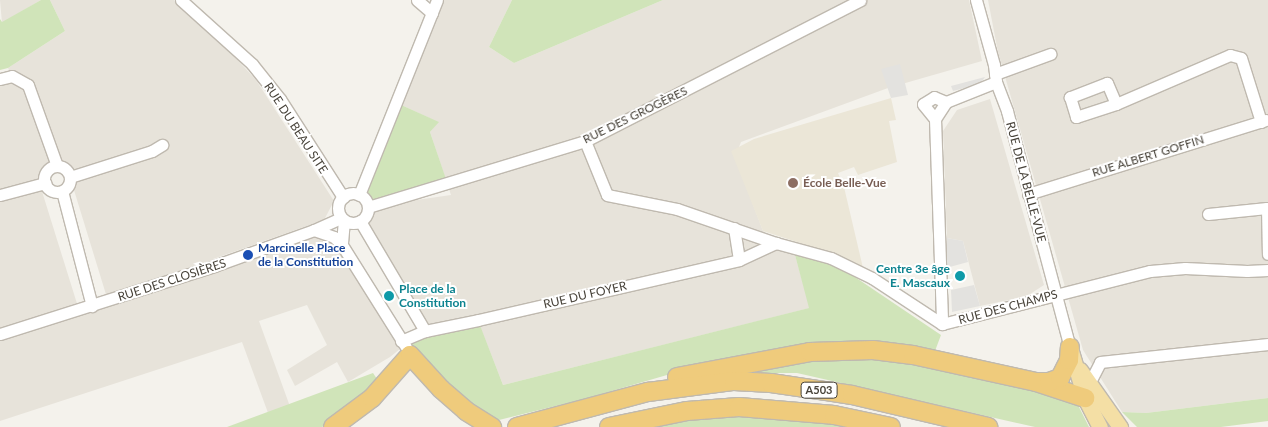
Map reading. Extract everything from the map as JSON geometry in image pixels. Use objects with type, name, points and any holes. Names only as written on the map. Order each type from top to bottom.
[{"type":"highway","points":[[1036,382],[1049,382],[1060,378],[1069,360],[1070,346]]},
{"type":"highway","points":[[332,427],[372,398],[405,348],[440,389],[466,411],[492,427]]},
{"type":"highway","points":[[648,392],[676,377],[810,352],[843,350],[873,350],[913,355],[1036,382],[1088,390]]},
{"type":"highway","name":"A503","points":[[517,427],[648,392],[734,382],[771,383],[852,395],[988,427]]},
{"type":"highway","name":"A503","points":[[608,427],[687,411],[739,407],[834,415],[891,427]]},
{"type":"main road","name":"RUE DE LA BELLE-VUE","points":[[1070,346],[1076,365],[1088,390],[1100,427]]},
{"type":"main road","points":[[1088,390],[1106,405],[1120,427]]},
{"type":"street","name":"RUE DU BEAU SITE","points":[[181,0],[252,64],[280,99],[343,197]]},
{"type":"street","points":[[417,0],[432,13]]},
{"type":"street","points":[[359,194],[437,0]]},
{"type":"street","name":"RUE DES GROGÈRES","points":[[368,207],[585,141],[860,0]]},
{"type":"street","name":"RUE DE LA BELLE-VUE","points":[[976,0],[995,78],[1006,109],[1070,346]]},
{"type":"street","points":[[942,324],[935,119],[946,102],[1050,54]]},
{"type":"street","points":[[1116,104],[1230,55],[1241,58],[1264,120]]},
{"type":"street","points":[[0,79],[12,76],[28,85],[57,166]]},
{"type":"street","points":[[935,119],[922,104],[934,97],[946,102]]},
{"type":"street","name":"RUE ALBERT GOFFIN","points":[[1028,194],[1264,120]]},
{"type":"street","name":"RUE DES CHAMPS","points":[[585,141],[608,196],[677,210],[776,243],[831,258],[872,278],[942,324],[1150,271],[1185,268],[1246,271],[1268,270]]},
{"type":"street","points":[[70,177],[152,151],[162,145]]},
{"type":"street","points":[[57,166],[64,168],[70,177],[69,186],[62,192],[54,192],[45,183],[47,172],[57,166]]},
{"type":"street","points":[[0,195],[45,183]]},
{"type":"street","points":[[62,192],[92,306]]},
{"type":"street","points":[[342,246],[343,219],[338,207],[343,197],[359,194],[365,200],[368,207],[367,214],[360,222],[352,223],[343,219]]},
{"type":"street","points":[[1208,214],[1267,208],[1268,254]]},
{"type":"street","name":"RUE DES CLOSIÈRES","points":[[0,334],[92,306],[343,219]]},
{"type":"street","points":[[360,222],[424,330]]},
{"type":"street","points":[[734,228],[739,260],[776,243]]},
{"type":"street","points":[[314,230],[334,237],[342,246],[405,348]]},
{"type":"street","name":"RUE DU FOYER","points":[[405,348],[424,330],[478,320],[739,260]]},
{"type":"street","points":[[1088,390],[1100,362],[1268,344]]},
{"type":"shaded area","points":[[0,0],[41,0],[2,23]]},
{"type":"shaded area","points":[[50,0],[174,0],[221,42],[256,80],[334,201],[324,220],[213,259],[214,266],[314,230],[334,237],[401,341],[400,349],[348,382],[337,362],[295,386],[287,370],[327,345],[307,305],[259,321],[292,412],[271,421],[242,342],[0,421],[0,79],[12,76],[8,68],[65,31]],"holes":[[[56,166],[70,177],[108,301],[79,310],[40,185],[47,172]]]},
{"type":"shaded area","points":[[444,0],[512,0],[489,47],[514,63],[663,0],[969,0],[982,61],[888,88],[741,142],[735,157],[763,231],[795,255],[810,308],[503,385],[478,321],[425,331],[364,218],[368,207],[451,195],[430,132],[438,122],[399,104]]},
{"type":"shaded area","points":[[988,0],[1268,0],[1268,398],[1146,413],[1122,412],[1083,350],[998,52]]},
{"type":"shaded area","points":[[900,64],[908,95],[891,98],[881,69]]},
{"type":"shaded area","points":[[985,77],[980,84],[953,91],[951,86]]},
{"type":"shaded area","name":"École Belle-Vue","points":[[891,98],[896,120],[889,121],[897,162],[858,175],[854,167],[838,173],[844,187],[863,268],[831,253],[763,231],[731,151],[754,139]]},
{"type":"shaded area","points":[[990,99],[1044,285],[1027,296],[980,306],[963,241],[947,238],[943,131],[957,110]]},
{"type":"shaded area","points":[[947,238],[963,241],[968,262],[946,268]]},
{"type":"shaded area","points":[[974,285],[980,306],[952,312],[951,290]]},
{"type":"green space","points":[[41,0],[50,0],[65,31],[8,68],[0,70],[0,19],[2,22]]},
{"type":"green space","points":[[512,0],[663,0],[514,63],[489,47]]},
{"type":"green space","points":[[399,104],[439,122],[430,132],[446,179],[374,200],[364,191]]},
{"type":"green space","points":[[795,255],[810,255],[843,269],[941,335],[935,351],[866,342],[816,343],[769,350],[495,421],[461,397],[401,341],[478,320],[503,385],[809,308]]},
{"type":"green space","points":[[862,356],[969,375],[1061,397],[1078,405],[1089,427],[1035,427],[797,373],[745,373],[779,362]]},
{"type":"green space","points":[[373,373],[379,382],[345,417],[322,427],[227,427]]},
{"type":"green space","points":[[1268,398],[1268,421],[1221,427],[1137,427],[1122,412],[1146,413]]},
{"type":"green space","points":[[723,414],[814,419],[852,427],[649,427]]},
{"type":"place","name":"École Belle-Vue","points":[[793,183]]},
{"type":"place","name":"Marcinelle Place de la Constitution","points":[[248,255]]},
{"type":"place","name":"Centre 3e âge E. Mascaux","points":[[960,276]]},
{"type":"place","name":"Place de la Constitution","points":[[389,296]]}]
